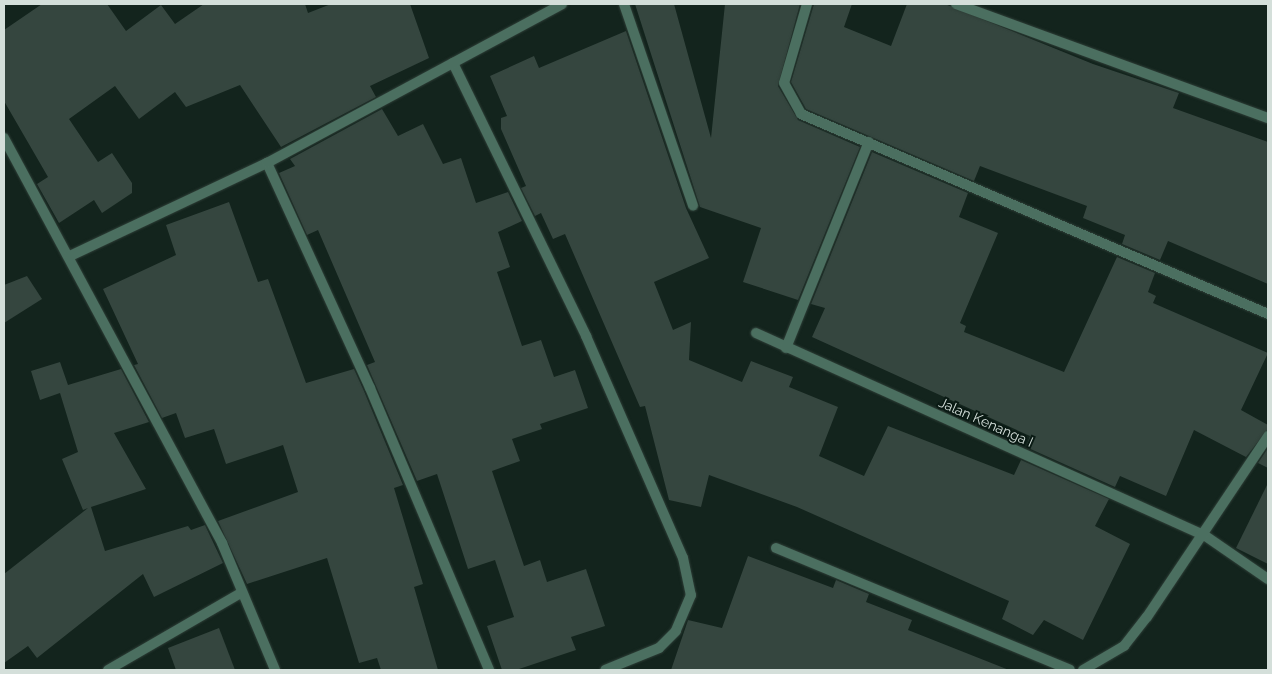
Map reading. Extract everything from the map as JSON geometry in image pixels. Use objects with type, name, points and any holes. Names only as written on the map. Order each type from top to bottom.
[{"type":"street","points":[[70,256],[267,163],[562,4]]},
{"type":"street","points":[[624,4],[693,206]]},
{"type":"street","points":[[807,4],[784,83],[792,101],[801,114],[1268,314]]},
{"type":"street","points":[[956,4],[1268,118]]},
{"type":"street","points":[[452,63],[586,336],[683,558],[691,595],[676,631],[658,648],[605,670]]},
{"type":"street","points":[[4,138],[70,256],[222,543],[241,593],[275,670]]},
{"type":"street","points":[[786,348],[869,142]]},
{"type":"street","points":[[267,163],[370,388],[489,670]]},
{"type":"street","name":"Jalan Kenanga I","points":[[756,334],[1204,536],[1268,579]]},
{"type":"street","points":[[1083,670],[1124,646],[1204,536],[1268,436]]},
{"type":"street","points":[[776,548],[1070,670]]},
{"type":"street","points":[[108,670],[241,593]]},
{"type":"building","points":[[42,4],[107,4],[126,31],[161,5],[175,24],[204,4],[305,4],[308,13],[331,4],[410,4],[429,58],[370,86],[376,97],[281,147],[240,85],[186,107],[175,92],[139,119],[115,86],[69,119],[98,162],[112,153],[132,183],[132,193],[102,213],[94,200],[59,223],[37,184],[48,177],[4,101],[4,30]]},
{"type":"building","points":[[635,4],[674,4],[711,138],[725,4],[800,4],[778,86],[798,120],[860,147],[798,300],[743,282],[761,228],[700,207]]},
{"type":"building","points":[[814,4],[852,4],[844,27],[891,46],[907,4],[945,4],[1093,64],[1179,93],[1173,108],[1268,142],[1268,284],[1168,241],[1160,260],[1122,244],[1125,235],[1083,218],[1087,206],[980,166],[974,181],[806,109],[791,82]]},
{"type":"building","points":[[626,31],[686,208],[709,258],[654,282],[673,330],[691,322],[689,360],[742,382],[751,361],[793,377],[789,387],[838,407],[819,456],[864,476],[888,426],[1014,475],[1021,460],[1109,499],[1095,526],[1130,544],[1083,640],[1044,620],[1033,635],[1002,619],[1009,601],[797,507],[709,475],[701,507],[669,500],[645,406],[640,407],[565,234],[553,239],[541,213],[535,216],[521,188],[526,186],[501,129],[501,118],[507,116],[490,76],[534,56],[539,68]]},
{"type":"building","points":[[382,109],[398,136],[423,124],[443,164],[461,158],[476,203],[508,192],[522,221],[498,232],[510,267],[497,272],[522,346],[541,340],[554,377],[575,370],[588,408],[540,424],[542,429],[512,439],[520,461],[492,471],[524,566],[540,560],[547,582],[586,569],[605,626],[571,637],[576,650],[516,670],[502,670],[487,626],[514,617],[495,560],[468,569],[437,474],[417,481],[367,365],[375,362],[318,230],[307,235],[279,173],[295,166],[290,159]]},
{"type":"building","points":[[872,152],[968,193],[959,217],[998,233],[960,323],[966,326],[964,332],[1064,372],[1117,257],[1155,273],[1148,292],[1156,296],[1153,303],[1268,353],[1241,410],[1268,425],[1268,429],[1246,457],[1194,430],[1166,496],[1120,476],[1115,487],[1026,447],[1030,436],[812,337],[825,308],[811,304]]},
{"type":"building","points":[[229,202],[258,282],[268,279],[306,383],[354,369],[364,391],[403,485],[394,488],[423,584],[414,587],[438,670],[381,670],[377,658],[359,663],[327,558],[247,584],[218,521],[298,492],[283,445],[226,464],[214,429],[185,438],[176,413],[162,418],[134,365],[138,364],[103,289],[176,255],[166,225]]},
{"type":"building","points":[[27,276],[42,299],[4,323],[4,285]]},
{"type":"building","points":[[60,362],[68,385],[121,369],[149,422],[114,433],[146,489],[91,507],[105,551],[188,526],[191,530],[205,525],[223,563],[154,597],[143,574],[37,658],[28,646],[4,663],[4,574],[88,508],[83,510],[62,459],[78,452],[60,393],[40,400],[31,371]]},
{"type":"building","points":[[1268,448],[1268,468],[1258,463]]},
{"type":"building","points":[[1268,483],[1268,564],[1236,548]]},
{"type":"building","points":[[748,556],[833,588],[836,580],[869,594],[866,602],[912,620],[908,630],[1009,670],[671,670],[688,620],[722,628]]},
{"type":"building","points":[[219,628],[235,670],[176,670],[168,648]]}]
